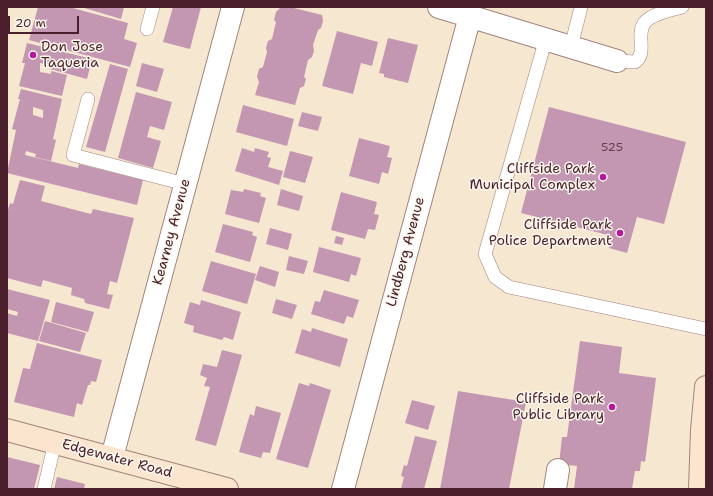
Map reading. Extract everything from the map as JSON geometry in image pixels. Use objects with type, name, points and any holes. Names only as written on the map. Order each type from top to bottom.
[{"type":"street","name":"Kearney Avenue","points":[[112,457],[233,7]]},
{"type":"street","points":[[438,7],[546,38],[617,61]]},
{"type":"street","name":"Lindberg Avenue","points":[[343,489],[470,16]]},
{"type":"street","points":[[700,489],[702,430],[706,387]]},
{"type":"street","name":"Edgewater Road","points":[[7,430],[112,457],[225,489]]},
{"type":"lane","points":[[147,29],[153,7]]},
{"type":"lane","points":[[571,46],[581,7]]},
{"type":"lane","points":[[617,61],[635,62],[640,59],[642,52],[641,35],[645,22],[657,15],[682,7]]},
{"type":"lane","points":[[546,38],[485,254],[495,277],[510,287],[706,329]]},
{"type":"lane","points":[[88,99],[73,155],[185,184]]},
{"type":"lane","points":[[44,489],[55,442]]},
{"type":"building","points":[[38,7],[69,7],[128,23],[124,39],[137,43],[130,67],[29,40]]},
{"type":"building","points":[[81,7],[124,7],[121,19]]},
{"type":"building","points":[[173,7],[201,7],[190,49],[163,42]]},
{"type":"building","points":[[281,7],[290,7],[322,15],[323,21],[313,45],[314,51],[312,57],[308,60],[304,77],[306,79],[304,86],[300,88],[295,105],[255,95],[259,82],[257,77],[259,69],[263,67],[268,41],[272,39],[276,22],[274,20],[276,12]]},
{"type":"building","points":[[337,31],[378,42],[372,66],[361,63],[353,94],[322,86]]},
{"type":"building","points":[[388,38],[418,45],[408,83],[384,77],[384,74],[379,73]]},
{"type":"building","points":[[27,43],[92,59],[87,79],[50,69],[51,65],[40,63],[40,72],[51,74],[51,71],[67,75],[62,96],[19,86],[25,63],[22,63]]},
{"type":"building","points":[[142,63],[164,69],[157,92],[136,86]]},
{"type":"building","points":[[110,64],[128,69],[105,152],[86,147]]},
{"type":"building","points":[[21,89],[62,99],[53,139],[56,140],[51,161],[35,157],[36,154],[26,151],[25,155],[78,168],[79,164],[143,180],[137,205],[7,173],[16,130],[12,129],[20,99],[18,99]],"holes":[[[33,107],[43,110],[43,118],[33,115]]]},
{"type":"building","points":[[136,92],[172,102],[164,130],[150,126],[147,137],[161,141],[153,168],[118,158]]},
{"type":"building","points":[[243,105],[294,119],[287,146],[236,132]]},
{"type":"building","name":"Cliffside Park Municipal Complex","points":[[549,107],[686,142],[664,224],[637,217],[627,253],[609,248],[612,236],[521,213]]},
{"type":"building","points":[[302,112],[322,117],[318,131],[298,126]]},
{"type":"building","points":[[359,138],[390,146],[387,157],[392,158],[388,174],[382,172],[379,184],[349,176]]},
{"type":"building","points":[[242,148],[254,152],[255,148],[269,152],[267,157],[271,158],[268,167],[283,171],[279,185],[235,171]]},
{"type":"building","points":[[290,151],[313,157],[305,183],[283,177]]},
{"type":"building","points":[[20,180],[45,186],[41,201],[91,214],[93,209],[134,218],[117,283],[110,281],[107,294],[113,295],[109,309],[85,303],[84,299],[71,295],[72,288],[43,280],[41,287],[7,278],[7,213],[10,203],[13,204]]},
{"type":"building","points":[[244,189],[261,193],[260,196],[266,198],[259,223],[225,214],[231,190],[243,192]]},
{"type":"building","points":[[281,189],[303,196],[299,211],[277,205]]},
{"type":"building","points":[[341,192],[377,202],[374,214],[379,215],[375,230],[368,229],[365,239],[331,230]]},
{"type":"building","points":[[223,224],[253,232],[252,235],[257,237],[250,262],[215,252]]},
{"type":"building","points":[[270,228],[292,234],[288,250],[266,244]]},
{"type":"building","points":[[336,236],[344,238],[342,245],[334,243]]},
{"type":"building","points":[[319,247],[361,258],[356,276],[351,274],[349,282],[313,272]]},
{"type":"building","points":[[289,256],[308,261],[304,274],[286,270]]},
{"type":"building","points":[[211,261],[256,274],[247,304],[202,291]]},
{"type":"building","points":[[260,266],[279,272],[275,287],[255,280]]},
{"type":"building","points":[[7,289],[50,300],[38,341],[7,333],[7,313],[17,316],[18,312],[7,309]]},
{"type":"building","points":[[324,290],[359,300],[353,318],[347,316],[344,324],[311,314],[315,301],[320,302]]},
{"type":"building","points":[[276,299],[297,305],[292,319],[272,313]]},
{"type":"building","points":[[201,300],[241,312],[233,340],[224,337],[222,340],[193,332],[194,326],[184,323],[190,302],[200,305]]},
{"type":"building","points":[[56,302],[94,312],[88,332],[51,322]]},
{"type":"building","points":[[45,321],[86,333],[80,352],[39,341]]},
{"type":"building","points":[[312,328],[348,339],[340,367],[295,353],[302,329],[311,332]]},
{"type":"building","name":"Cliffside Park Public Library","points":[[580,341],[622,347],[619,373],[656,378],[645,462],[641,461],[640,471],[635,471],[632,489],[574,489],[577,466],[559,464],[562,437],[567,437]]},
{"type":"building","points":[[37,343],[102,360],[96,382],[91,381],[90,385],[88,385],[82,405],[77,403],[74,417],[14,402],[23,368],[30,369]]},
{"type":"building","points":[[222,350],[242,355],[216,446],[195,440],[210,387],[204,386],[207,378],[200,375],[203,364],[217,367]]},
{"type":"building","points":[[299,383],[309,386],[310,383],[331,390],[308,468],[276,459]]},
{"type":"building","points":[[458,391],[526,402],[509,489],[440,489]]},
{"type":"building","points":[[412,400],[435,406],[428,430],[405,423]]},
{"type":"building","points":[[256,406],[281,413],[270,453],[263,452],[261,458],[239,452],[250,414],[254,416]]},
{"type":"building","points":[[415,436],[437,441],[424,489],[401,489],[404,477],[401,476],[404,465],[407,466]]},
{"type":"building","points":[[7,457],[40,465],[34,489],[7,489]]},
{"type":"building","points":[[57,477],[85,484],[84,489],[54,489]]},
{"type":"place","name":"Don Jose Taqueria","points":[[33,55]]},
{"type":"place","name":"Cliffside Park Municipal Complex","points":[[603,177]]},
{"type":"place","name":"Cliffside Park Police Department","points":[[620,233]]},
{"type":"place","name":"Cliffside Park Public Library","points":[[612,407]]}]
